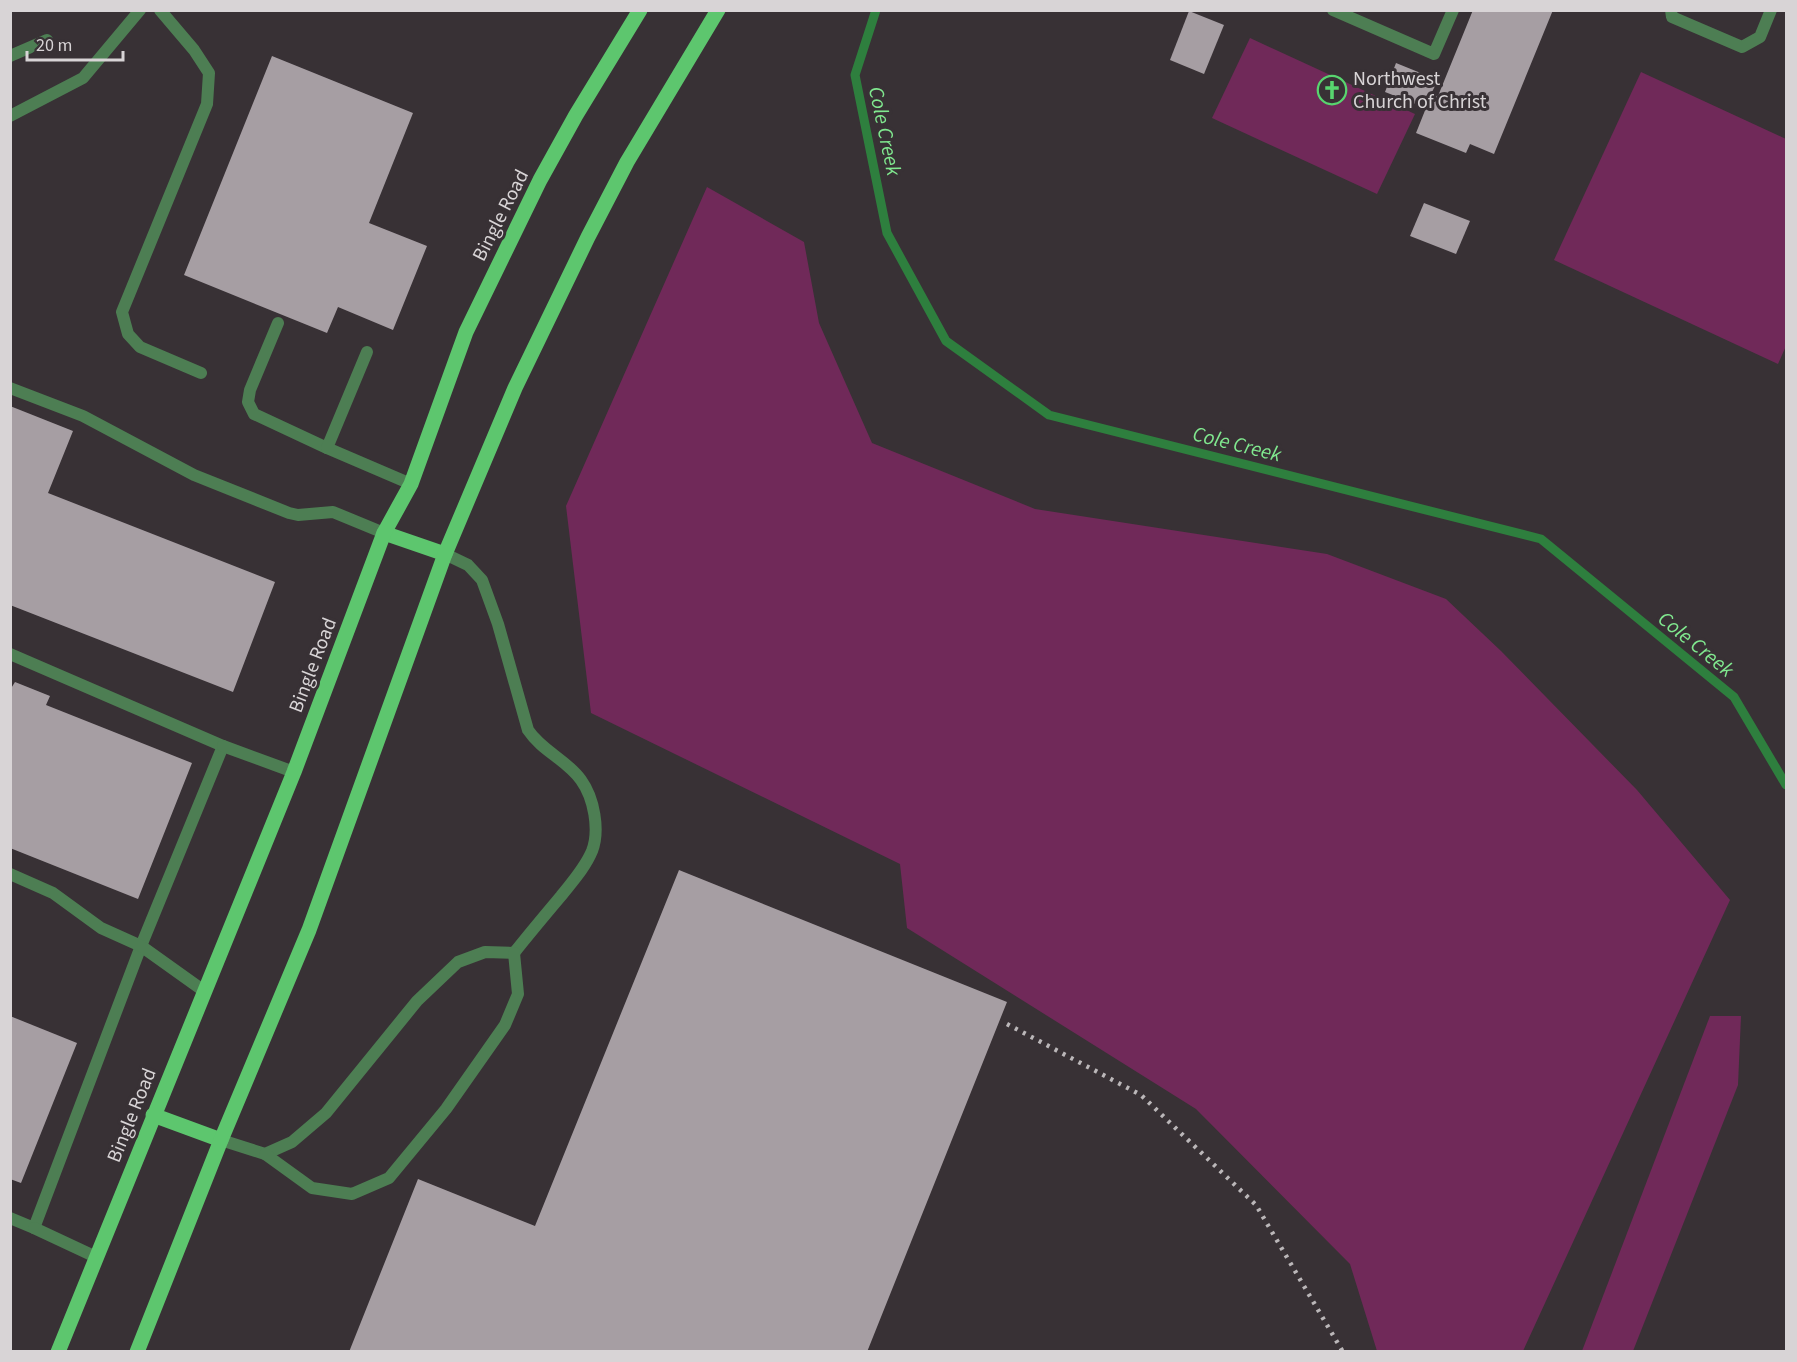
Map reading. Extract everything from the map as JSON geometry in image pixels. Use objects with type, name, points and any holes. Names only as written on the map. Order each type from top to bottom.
[{"type":"main road","name":"Bingle Road","points":[[58,1352],[294,772],[384,533],[411,484],[466,332],[502,255],[576,115],[640,10]]},
{"type":"main road","points":[[137,1352],[221,1140],[309,930],[445,554],[515,388],[588,237],[666,94],[718,10]]},
{"type":"main road","points":[[384,533],[445,554]]},
{"type":"main road","points":[[153,1115],[221,1140]]},
{"type":"street","points":[[10,116],[83,78],[140,10]]},
{"type":"street","points":[[160,10],[194,50],[209,73],[207,104],[122,312],[128,334],[140,347],[201,373]]},
{"type":"street","points":[[1333,10],[1434,54],[1453,10]]},
{"type":"street","points":[[1671,10],[1672,17],[1742,47],[1760,37],[1771,10]]},
{"type":"street","points":[[10,56],[47,40]]},
{"type":"street","points":[[278,323],[250,390],[248,402],[254,414],[411,484]]},
{"type":"street","points":[[327,448],[368,352]]},
{"type":"street","points":[[10,388],[83,417],[194,475],[289,513],[298,515],[333,512],[384,533]]},
{"type":"street","points":[[221,1140],[265,1154],[312,1188],[352,1194],[389,1178],[446,1109],[505,1025],[518,994],[514,952],[581,871],[592,850],[595,830],[591,801],[583,782],[574,771],[534,739],[528,730],[498,624],[482,580],[468,565],[445,554]]},
{"type":"street","points":[[10,654],[223,746],[294,772]]},
{"type":"street","points":[[34,1228],[141,946],[223,746]]},
{"type":"street","points":[[10,874],[53,894],[100,928],[141,946],[204,991]]},
{"type":"street","points":[[265,1154],[292,1142],[326,1113],[417,1000],[458,962],[485,952],[514,952]]},
{"type":"street","points":[[10,1218],[96,1257]]},
{"type":"shaded area","points":[[1250,38],[1415,114],[1377,194],[1212,118]]},
{"type":"shaded area","points":[[1641,72],[1786,139],[1786,346],[1778,364],[1554,260]]},
{"type":"shaded area","points":[[707,187],[804,242],[819,323],[872,443],[1035,509],[1327,554],[1446,599],[1501,651],[1637,790],[1730,900],[1523,1351],[1377,1351],[1350,1264],[1196,1109],[907,928],[900,864],[591,713],[566,506]]},
{"type":"shaded area","points":[[1710,1016],[1741,1016],[1738,1085],[1633,1351],[1582,1351]]},
{"type":"building","points":[[1473,10],[1553,10],[1494,154],[1470,144],[1466,153],[1416,133],[1426,108],[1385,92],[1396,63],[1438,80],[1431,94],[1438,96]]},
{"type":"building","points":[[1189,11],[1224,25],[1204,74],[1170,60]]},
{"type":"building","points":[[272,56],[413,113],[369,223],[427,246],[393,330],[338,307],[327,333],[184,275]]},
{"type":"building","points":[[1424,203],[1470,221],[1456,254],[1410,236]]},
{"type":"building","points":[[10,406],[73,431],[48,493],[275,582],[233,692],[10,605]]},
{"type":"building","points":[[15,682],[50,696],[46,705],[192,763],[138,899],[10,848],[10,690]]},
{"type":"building","points":[[679,870],[1007,1002],[867,1352],[349,1352],[418,1179],[535,1226]]},
{"type":"building","points":[[10,1016],[77,1043],[21,1183],[10,1179]]},
{"type":"waterway","name":"Cole Creek","points":[[876,10],[855,75],[887,233],[946,341],[1049,415],[1541,539],[1734,697],[1786,785]]},
{"type":"railway","points":[[1007,1024],[1141,1095],[1256,1205],[1343,1352]]},
{"type":"place","name":"Northwest Church of Christ","points":[[1332,90]]}]
